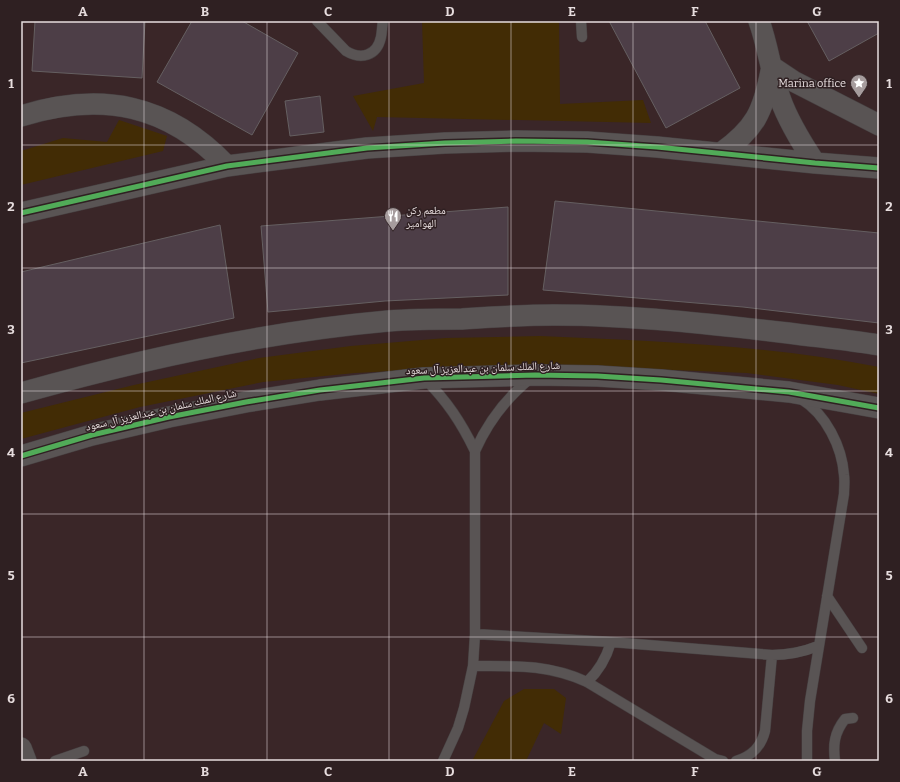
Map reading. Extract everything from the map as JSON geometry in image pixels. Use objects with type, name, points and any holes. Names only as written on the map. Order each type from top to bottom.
[{"type":"street","points":[[759,21],[779,97],[786,114],[804,147],[815,163]]},
{"type":"street","points":[[772,67],[793,81],[879,125]]},
{"type":"street","points":[[721,153],[736,142],[759,114],[766,97],[772,67]]},
{"type":"street","points":[[21,116],[59,106],[91,103],[114,105],[140,110],[163,119],[186,131],[201,141],[227,166]]},
{"type":"street","points":[[21,213],[227,166],[367,148],[445,143],[516,141],[587,142],[657,147],[879,168]]},
{"type":"street","points":[[21,393],[77,377],[235,342],[312,330],[389,321],[552,315],[599,316],[666,320],[879,345]]},
{"type":"street","name":"شارع الملك سلمان بن عبدالعزيز آل سعود","points":[[21,456],[92,435],[162,418],[320,390],[424,378],[535,375],[597,376],[661,380],[789,392],[879,408]]},
{"type":"street","points":[[21,748],[26,761]]},
{"type":"lane","points":[[318,21],[346,51],[352,55],[358,56],[365,56],[373,52],[378,46],[381,38],[383,21]]},
{"type":"lane","points":[[581,21],[582,37]]},
{"type":"lane","points":[[474,451],[490,422],[506,401],[535,375]]},
{"type":"lane","points":[[424,378],[440,394],[454,412],[466,431],[474,451],[475,634],[472,666],[464,708],[458,728],[443,761]]},
{"type":"lane","points":[[789,392],[803,400],[816,412],[826,425],[835,439],[841,457],[844,475],[844,494],[810,701],[807,731],[807,761]]},
{"type":"lane","points":[[827,596],[862,648]]},
{"type":"lane","points":[[475,634],[611,642],[772,655],[796,654],[818,646]]},
{"type":"lane","points":[[587,682],[596,674],[602,664],[611,642]]},
{"type":"lane","points":[[736,761],[752,754],[763,739],[772,655]]},
{"type":"lane","points":[[472,666],[531,667],[572,675],[587,682],[715,759],[723,761]]},
{"type":"lane","points":[[835,761],[833,748],[838,727],[845,719],[853,718]]},
{"type":"lane","points":[[55,761],[84,751]]},
{"type":"shaded area","points":[[21,21],[879,21],[879,761],[21,761]]},
{"type":"shaded area","points":[[422,21],[559,21],[560,104],[643,100],[651,123],[377,117],[373,131],[353,96],[424,83]]},
{"type":"shaded area","points":[[119,120],[167,136],[163,151],[21,185],[21,151],[63,138],[107,142]]},
{"type":"shaded area","points":[[540,336],[710,345],[795,354],[879,367],[879,394],[838,385],[747,373],[648,369],[450,368],[355,373],[263,382],[140,407],[21,439],[21,413],[134,385],[259,358],[351,346],[446,338]]},
{"type":"shaded area","points":[[524,689],[554,689],[566,698],[561,734],[544,723],[526,761],[472,761],[504,701]]},
{"type":"building","points":[[35,21],[145,21],[142,78],[32,71]]},
{"type":"building","points":[[192,21],[242,21],[298,53],[252,135],[157,82]]},
{"type":"building","points":[[609,21],[705,21],[740,88],[666,128]]},
{"type":"building","points":[[807,21],[879,21],[879,33],[829,61]]},
{"type":"building","points":[[320,96],[324,132],[290,136],[285,101]]},
{"type":"building","points":[[555,201],[879,233],[879,323],[743,307],[543,290]]},
{"type":"building","points":[[508,207],[508,295],[385,301],[268,312],[261,226]]},
{"type":"building","points":[[220,225],[234,318],[21,363],[21,272]]},
{"type":"cycle path","points":[[21,213],[227,166],[367,148],[445,143],[516,141],[587,142],[657,147],[879,168]]},
{"type":"cycle path","points":[[21,456],[92,435],[169,417],[246,402],[320,390],[424,378],[535,375],[597,376],[661,380],[789,392],[879,408]]},
{"type":"place","name":"Marina office","points":[[859,98]]},
{"type":"place","name":"مطعم ركن الهوامير","points":[[393,231]]}]
